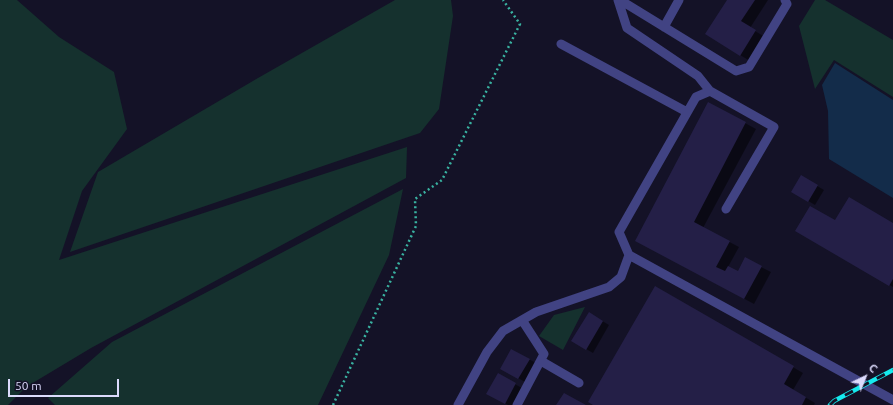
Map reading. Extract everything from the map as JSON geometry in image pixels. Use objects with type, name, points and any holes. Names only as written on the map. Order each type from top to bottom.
[{"type":"lane","points":[[619,0],[736,71],[748,67],[787,4],[785,0]]},
{"type":"lane","points":[[619,0],[627,28],[698,76],[710,91],[774,127],[726,209]]},
{"type":"lane","points":[[664,27],[679,0]]},
{"type":"lane","points":[[562,44],[688,112]]},
{"type":"lane","points":[[710,91],[696,97],[619,232],[629,255],[893,400]]},
{"type":"lane","points":[[458,405],[487,352],[503,331],[536,312],[609,287],[621,278],[629,255]]},
{"type":"lane","points":[[517,405],[544,354],[522,320]]},
{"type":"lane","points":[[541,361],[580,383]]},
{"type":"path","points":[[334,405],[416,226],[415,199],[442,180],[520,24],[503,0]]},
{"type":"green space","points":[[0,0],[17,0],[59,37],[114,72],[127,129],[82,191],[59,260],[407,147],[406,178],[91,348],[26,387],[8,405],[0,405]]},
{"type":"green space","points":[[395,0],[451,0],[453,16],[439,109],[420,133],[70,252],[98,172]]},
{"type":"green space","points":[[815,0],[825,0],[893,40],[893,97],[834,60],[815,89],[799,26]]},
{"type":"green space","points":[[403,189],[389,255],[318,405],[55,405],[48,398],[112,342]]},
{"type":"green space","points":[[585,307],[563,350],[539,336],[554,315]]},
{"type":"water","points":[[835,63],[893,100],[893,198],[829,159],[828,111],[822,85]]},
{"type":"building","points":[[727,0],[755,0],[741,21],[756,30],[740,56],[705,34]]},
{"type":"building","points":[[708,102],[746,122],[694,222],[730,241],[716,267],[725,271],[728,266],[738,271],[745,257],[762,266],[744,299],[635,241]]},
{"type":"building","points":[[801,175],[818,185],[808,202],[791,192]]},
{"type":"building","points":[[849,197],[893,223],[893,279],[889,286],[795,231],[810,206],[835,220]]},
{"type":"building","points":[[655,286],[794,366],[784,384],[806,397],[802,405],[593,405],[588,402]]},
{"type":"building","points":[[589,312],[603,321],[586,350],[571,341]]},
{"type":"building","points":[[511,349],[530,359],[518,379],[500,369]]},
{"type":"building","points":[[498,373],[516,383],[505,404],[486,394]]},
{"type":"building","points":[[564,393],[586,405],[556,405]]},
{"type":"railway","points":[[830,405],[834,401],[893,370]]}]
